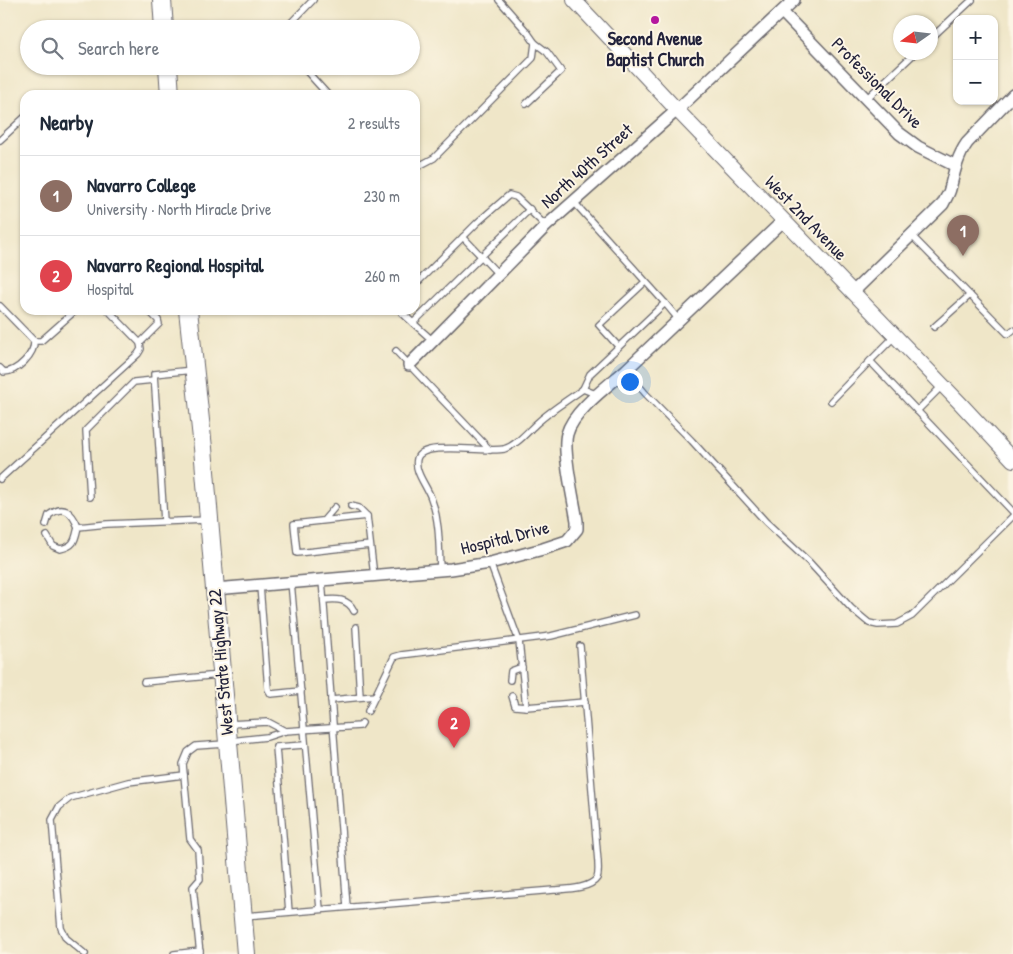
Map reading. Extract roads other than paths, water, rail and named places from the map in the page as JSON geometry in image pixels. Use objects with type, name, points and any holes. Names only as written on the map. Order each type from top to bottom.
[{"type":"main road","points":[[162,0],[163,20]]},
{"type":"main road","points":[[169,75],[170,90]]},
{"type":"main road","name":"West State Highway 22","points":[[189,315],[209,520],[246,954]]},
{"type":"street","name":"West 2nd Avenue","points":[[574,0],[1013,460]]},
{"type":"street","name":"North 40th Street","points":[[409,364],[546,226],[677,110],[794,0]]},
{"type":"street","name":"Professional Drive","points":[[782,12],[865,100],[899,133],[918,147],[956,166]]},
{"type":"street","points":[[852,293],[943,204],[950,190],[961,151],[1013,95]]},
{"type":"street","name":"Hospital Drive","points":[[215,589],[440,570],[490,563],[567,541],[577,529],[578,521],[566,453],[567,433],[571,424],[598,395],[783,221]]},
{"type":"lane","points":[[294,20],[313,0]]},
{"type":"lane","points":[[499,0],[535,43],[547,52],[561,71],[526,104]]},
{"type":"lane","points":[[938,32],[972,0]]},
{"type":"lane","points":[[420,165],[434,158],[533,58],[535,43]]},
{"type":"lane","points":[[865,100],[908,60]]},
{"type":"lane","points":[[310,75],[324,90]]},
{"type":"lane","points":[[0,140],[20,122]]},
{"type":"lane","points":[[420,280],[509,195],[516,197],[546,226]]},
{"type":"lane","points":[[573,201],[679,320]]},
{"type":"lane","points":[[413,323],[530,209]]},
{"type":"lane","points":[[911,235],[970,295],[1011,332],[1013,339]]},
{"type":"lane","points":[[463,237],[498,274]]},
{"type":"lane","points":[[618,346],[599,325],[645,282]]},
{"type":"lane","points":[[934,327],[970,295]]},
{"type":"lane","points":[[440,570],[437,516],[431,497],[417,469],[417,458],[420,453],[432,449],[505,449],[519,440],[538,422],[584,389],[590,374],[665,303]]},
{"type":"lane","points":[[0,306],[34,341],[41,341],[70,315]]},
{"type":"lane","points":[[0,479],[138,354],[141,349],[140,343],[113,315]]},
{"type":"lane","points":[[140,343],[159,324],[153,315]]},
{"type":"lane","points":[[404,315],[432,340]]},
{"type":"lane","points":[[832,401],[895,336]]},
{"type":"lane","points":[[0,368],[4,372],[10,372],[16,368],[33,351],[34,341]]},
{"type":"lane","points":[[396,351],[490,450]]},
{"type":"lane","points":[[870,361],[1013,512]]},
{"type":"lane","points":[[164,522],[154,374],[195,370]]},
{"type":"lane","points":[[626,370],[645,394],[692,441],[766,522],[809,562],[851,608],[869,623],[890,625],[912,616],[1013,516]]},
{"type":"lane","points":[[90,497],[86,430],[134,382],[154,380]]},
{"type":"lane","points":[[917,411],[943,385]]},
{"type":"lane","points":[[584,389],[598,395]]},
{"type":"lane","points":[[351,506],[359,508],[367,516],[374,576]]},
{"type":"lane","points":[[324,520],[335,507]]},
{"type":"lane","points":[[46,525],[49,515],[54,511],[62,509],[69,512],[78,527],[75,540],[69,547],[60,550],[53,546],[47,536]]},
{"type":"lane","points":[[367,516],[294,524],[297,553],[370,545]]},
{"type":"lane","points":[[78,527],[209,520]]},
{"type":"lane","points":[[490,563],[520,640],[526,707]]},
{"type":"lane","points":[[322,580],[347,907]]},
{"type":"lane","points":[[291,582],[320,910]]},
{"type":"lane","points":[[260,586],[268,689],[271,694],[300,691]]},
{"type":"lane","points":[[324,600],[344,600],[351,604],[354,612]]},
{"type":"lane","points":[[368,711],[394,657],[551,636],[636,615]]},
{"type":"lane","points":[[356,627],[360,697]]},
{"type":"lane","points":[[243,917],[554,890],[588,885],[594,882],[598,876],[598,862],[580,646]]},
{"type":"lane","points":[[510,680],[511,671],[522,667]]},
{"type":"lane","points":[[144,682],[222,675]]},
{"type":"lane","points":[[331,700],[375,696]]},
{"type":"lane","points":[[512,696],[515,706],[526,707],[585,702]]},
{"type":"lane","points":[[174,954],[200,953],[193,887],[200,878],[198,850],[190,839],[183,764],[185,758],[196,746],[268,722],[285,730]]},
{"type":"lane","points":[[227,736],[267,737],[285,730],[360,726],[362,723]]},
{"type":"lane","points":[[289,912],[276,747],[305,744]]},
{"type":"lane","points":[[85,954],[66,938],[61,928],[52,820],[59,807],[70,798],[128,782],[184,775]]},
{"type":"place","name":"Second Avenue Baptist Church","points":[[655,20]]},
{"type":"place","name":"Navarro College","points":[[963,256]]},
{"type":"place","name":"Navarro Regional Hospital","points":[[454,748]]}]
